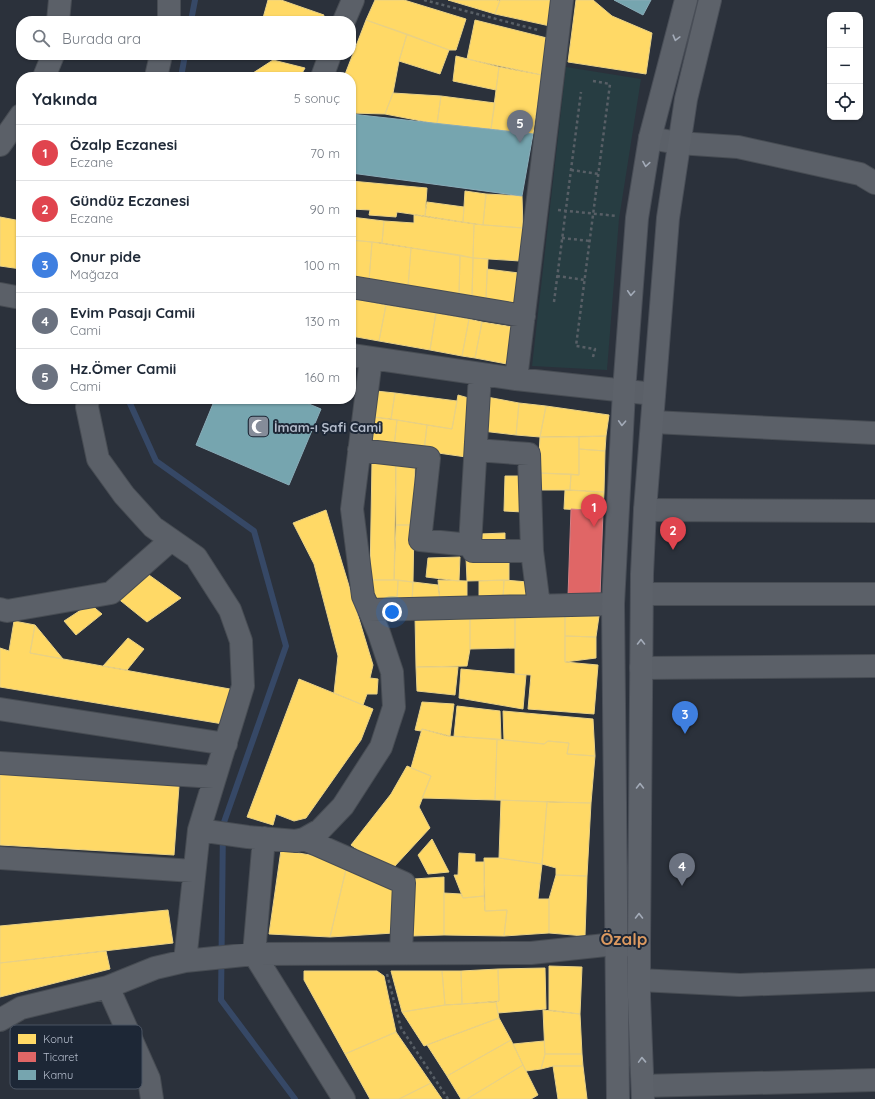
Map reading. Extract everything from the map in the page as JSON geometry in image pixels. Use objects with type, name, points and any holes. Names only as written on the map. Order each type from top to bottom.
[{"type":"main road","points":[[618,1099],[613,604],[624,391],[637,218],[650,138],[686,0]]},
{"type":"main road","points":[[643,1093],[639,946],[644,510],[653,422],[668,218],[678,143],[686,99],[710,0]]},
{"type":"street","points":[[58,16],[60,0]]},
{"type":"street","points":[[169,0],[169,16]]},
{"type":"street","points":[[346,16],[353,0]]},
{"type":"street","points":[[516,379],[562,0]]},
{"type":"street","points":[[46,72],[51,60]]},
{"type":"street","points":[[157,72],[160,60]]},
{"type":"street","points":[[324,72],[328,60]]},
{"type":"street","points":[[0,145],[16,122]]},
{"type":"street","points":[[650,138],[678,143],[738,147],[860,174],[875,183]]},
{"type":"street","points":[[356,288],[524,316]]},
{"type":"street","points":[[0,294],[16,297]]},
{"type":"street","points":[[199,830],[296,841],[304,839],[320,830],[342,806],[381,747],[394,706],[392,672],[369,610],[362,596],[352,508],[359,450],[361,357],[516,379],[654,394]]},
{"type":"street","points":[[480,374],[470,545],[474,551],[532,551]]},
{"type":"street","points":[[87,404],[98,459],[124,495],[153,527],[196,557],[230,610],[241,641],[243,686],[199,830],[193,871],[185,961]]},
{"type":"street","points":[[653,422],[875,433]]},
{"type":"street","points":[[359,450],[428,458],[420,540],[470,545]]},
{"type":"street","points":[[476,450],[529,454],[532,551],[539,606]]},
{"type":"street","points":[[644,510],[875,511]]},
{"type":"street","points":[[0,609],[7,611],[111,593],[171,540]]},
{"type":"street","points":[[642,594],[875,594]]},
{"type":"street","points":[[369,610],[613,604]]},
{"type":"street","points":[[641,668],[875,666]]},
{"type":"street","points":[[0,709],[226,744]]},
{"type":"street","points":[[0,763],[214,777]]},
{"type":"street","points":[[264,838],[254,954],[344,1099]]},
{"type":"street","points":[[304,839],[404,883],[391,952]]},
{"type":"street","points":[[0,858],[193,871]]},
{"type":"street","points":[[0,1020],[21,1008],[108,987],[155,968],[185,961],[254,954],[391,952],[531,953],[616,944],[639,946]]},
{"type":"street","points":[[639,980],[740,985],[875,980]]},
{"type":"street","points":[[108,987],[125,1025]]},
{"type":"street","points":[[142,1063],[149,1079],[152,1099]]},
{"type":"street","points":[[643,1093],[875,1080]]},
{"type":"path","points":[[424,0],[558,35]]},
{"type":"path","points":[[593,81],[610,84],[576,346],[595,349],[593,357]]},
{"type":"path","points":[[554,302],[581,92]]},
{"type":"path","points":[[571,170],[599,174]]},
{"type":"path","points":[[538,207],[637,218]]},
{"type":"path","points":[[562,238],[590,241]]},
{"type":"path","points":[[557,276],[585,280]]},
{"type":"path","points":[[391,952],[401,1028],[448,1099]]},
{"type":"green space","points":[[566,67],[641,79],[619,219],[607,370],[532,366]]},
{"type":"building: Konut","points":[[268,0],[281,0],[324,15],[324,16],[264,16]]},
{"type":"building: Konut","points":[[375,0],[404,0],[466,19],[456,50],[449,50],[366,20]]},
{"type":"building: Konut","points":[[448,0],[497,0],[500,1],[495,14]]},
{"type":"building: Konut","points":[[500,0],[553,0],[550,26],[495,14]]},
{"type":"building: Konut","points":[[576,0],[593,0],[612,16],[652,33],[646,74],[568,62]]},
{"type":"building: Konut","points":[[366,20],[407,34],[399,61],[393,93],[385,114],[356,113],[356,72],[346,72],[351,60],[356,60],[356,46]]},
{"type":"building: Konut","points":[[475,20],[547,38],[542,75],[467,59]]},
{"type":"building: Konut","points":[[407,34],[449,50],[440,74],[399,61]]},
{"type":"building: Konut","points":[[456,56],[499,67],[496,90],[453,81]]},
{"type":"building: Konut","points":[[273,60],[305,68],[303,72],[255,72]]},
{"type":"building: Konut","points":[[499,67],[542,75],[533,134],[491,129]]},
{"type":"building: Konut","points":[[393,93],[441,96],[437,124],[385,114]]},
{"type":"building: Konut","points":[[441,96],[495,103],[491,129],[437,124]]},
{"type":"building: Konut","points":[[356,181],[427,188],[425,216],[397,212],[396,217],[369,215],[370,210],[356,209]]},
{"type":"building: Konut","points":[[465,191],[486,194],[483,225],[463,222]]},
{"type":"building: Konut","points":[[486,194],[522,196],[523,228],[483,225]]},
{"type":"building: Konut","points":[[427,202],[464,207],[463,222],[425,216]]},
{"type":"building: Konut","points":[[414,215],[474,224],[473,258],[382,243],[384,221],[414,223]]},
{"type":"building: Konut","points":[[0,217],[16,220],[16,268],[0,266]]},
{"type":"building: Konut","points":[[356,218],[384,221],[382,243],[356,240]]},
{"type":"building: Konut","points":[[474,224],[523,228],[520,261],[473,258]]},
{"type":"building: Konut","points":[[356,240],[372,242],[369,281],[356,279]]},
{"type":"building: Konut","points":[[372,242],[411,248],[408,287],[369,281]]},
{"type":"building: Konut","points":[[411,248],[460,255],[459,296],[408,287]]},
{"type":"building: Konut","points":[[460,255],[473,258],[472,298],[459,296]]},
{"type":"building: Konut","points":[[473,258],[488,259],[486,299],[472,298]]},
{"type":"building: Konut","points":[[487,269],[519,273],[515,303],[486,299]]},
{"type":"building: Konut","points":[[356,299],[386,305],[379,341],[356,337]]},
{"type":"building: Konut","points":[[386,305],[436,313],[430,350],[379,341]]},
{"type":"building: Konut","points":[[436,313],[469,319],[462,356],[430,350]]},
{"type":"building: Konut","points":[[469,319],[482,322],[475,358],[462,356]]},
{"type":"building: Konut","points":[[482,322],[513,327],[507,364],[475,358]]},
{"type":"building: Konut","points":[[376,391],[395,393],[391,419],[373,417]]},
{"type":"building: Konut","points":[[395,393],[457,401],[452,429],[391,419]]},
{"type":"building: Konut","points":[[458,395],[472,399],[466,457],[424,451],[427,425],[452,429]]},
{"type":"building: Konut","points":[[487,397],[519,403],[516,435],[482,431]]},
{"type":"building: Konut","points":[[519,403],[546,406],[540,437],[516,435]]},
{"type":"building: Konut","points":[[546,406],[609,415],[606,436],[540,437]]},
{"type":"building: Konut","points":[[373,417],[397,420],[394,447],[373,446]]},
{"type":"building: Konut","points":[[397,420],[427,425],[424,451],[394,447]]},
{"type":"building: Konut","points":[[606,436],[605,451],[579,449],[579,437]]},
{"type":"building: Konut","points":[[540,437],[579,437],[579,475],[538,473]]},
{"type":"building: Konut","points":[[579,449],[605,451],[604,492],[570,490],[571,474],[579,475]]},
{"type":"building: Konut","points":[[396,460],[394,580],[370,580],[372,461]]},
{"type":"building: Konut","points":[[396,460],[415,461],[414,525],[396,525]]},
{"type":"building: Konut","points":[[538,473],[571,474],[570,490],[537,490]]},
{"type":"building: Konut","points":[[505,476],[522,476],[523,512],[504,511]]},
{"type":"building: Konut","points":[[565,490],[604,492],[603,511],[564,509]]},
{"type":"building: Konut","points":[[326,510],[373,665],[370,678],[378,679],[377,694],[367,694],[363,705],[334,693],[338,656],[314,564],[293,523]]},
{"type":"building: Konut","points":[[396,525],[414,525],[413,582],[394,580]]},
{"type":"building: Konut","points":[[505,533],[505,545],[480,546],[480,534]]},
{"type":"building: Konut","points":[[509,556],[509,580],[467,581],[466,557]]},
{"type":"building: Konut","points":[[460,557],[459,581],[426,577],[428,558]]},
{"type":"building: Konut","points":[[149,575],[181,598],[147,622],[116,597]]},
{"type":"building: Konut","points":[[370,580],[398,580],[397,600],[375,599]]},
{"type":"building: Konut","points":[[398,580],[413,582],[412,603],[397,600]]},
{"type":"building: Konut","points":[[438,580],[467,581],[467,600],[440,601]]},
{"type":"building: Konut","points":[[504,580],[528,582],[527,602],[503,599]]},
{"type":"building: Konut","points":[[504,580],[503,599],[479,597],[479,581]]},
{"type":"building: Konut","points":[[413,582],[438,585],[440,601],[412,603]]},
{"type":"building: Konut","points":[[90,604],[102,614],[76,635],[64,621]]},
{"type":"building: Konut","points":[[515,612],[565,616],[565,662],[598,665],[594,714],[528,709],[531,675],[515,674]]},
{"type":"building: Konut","points":[[470,615],[470,649],[467,666],[416,667],[415,616]]},
{"type":"building: Konut","points":[[470,615],[515,615],[515,648],[470,649]]},
{"type":"building: Konut","points":[[565,616],[599,616],[596,637],[565,636]]},
{"type":"building: Konut","points":[[14,621],[35,625],[30,653],[230,689],[223,724],[0,687],[0,648],[9,651]]},
{"type":"building: Konut","points":[[35,625],[63,659],[30,653]]},
{"type":"building: Konut","points":[[565,636],[596,637],[596,658],[565,662]]},
{"type":"building: Konut","points":[[128,638],[144,649],[127,670],[103,666]]},
{"type":"building: Konut","points":[[416,667],[458,667],[455,695],[417,691]]},
{"type":"building: Konut","points":[[461,669],[526,675],[523,709],[459,698]]},
{"type":"building: Konut","points":[[299,679],[373,709],[361,740],[306,818],[294,821],[276,814],[273,825],[247,817]]},
{"type":"building: Konut","points":[[422,702],[454,704],[450,736],[422,729],[421,731],[415,730]]},
{"type":"building: Konut","points":[[457,706],[500,711],[501,740],[454,736]]},
{"type":"building: Konut","points":[[503,711],[593,719],[595,756],[567,754],[569,743],[548,741],[544,744],[504,740]]},
{"type":"building: Konut","points":[[422,729],[447,736],[497,739],[495,800],[422,798],[431,776],[411,768]]},
{"type":"building: Konut","points":[[497,739],[544,744],[548,741],[569,743],[567,754],[595,756],[591,803],[495,800]]},
{"type":"building: Konut","points":[[407,766],[431,776],[419,807],[430,828],[394,867],[370,858],[351,845],[391,794]]},
{"type":"building: Konut","points":[[0,774],[179,786],[174,855],[0,845]]},
{"type":"building: Konut","points":[[501,800],[547,802],[542,864],[499,858]]},
{"type":"building: Konut","points":[[547,802],[591,803],[587,876],[556,875],[556,868],[542,864]]},
{"type":"building: Konut","points":[[432,839],[449,872],[428,874],[418,855]]},
{"type":"building: Konut","points":[[281,850],[345,861],[347,865],[330,937],[269,934]]},
{"type":"building: Konut","points":[[459,853],[475,854],[475,862],[484,862],[484,896],[463,898],[454,875],[458,875]]},
{"type":"building: Konut","points":[[484,858],[499,858],[542,864],[538,899],[549,899],[549,933],[504,936],[507,910],[485,911]]},
{"type":"building: Konut","points":[[347,865],[394,886],[394,933],[330,937]]},
{"type":"building: Konut","points":[[556,875],[587,876],[585,936],[549,933],[549,899]]},
{"type":"building: Konut","points":[[444,877],[444,935],[411,936],[414,879]]},
{"type":"building: Konut","points":[[444,893],[461,894],[463,898],[484,896],[485,911],[507,910],[504,936],[444,935]]},
{"type":"building: Konut","points":[[168,910],[173,943],[0,963],[0,926]]},
{"type":"building: Konut","points":[[106,951],[110,969],[0,997],[0,963]]},
{"type":"building: Konut","points":[[549,966],[582,967],[580,1014],[549,1010]]},
{"type":"building: Konut","points":[[545,968],[546,1009],[498,1013],[496,1002],[499,1001],[498,969]]},
{"type":"building: Konut","points":[[498,969],[499,1001],[462,1004],[461,971]]},
{"type":"building: Konut","points":[[304,971],[377,971],[384,976],[396,1032],[345,1054],[304,980]]},
{"type":"building: Konut","points":[[391,971],[442,971],[445,1005],[402,1012]]},
{"type":"building: Konut","points":[[442,971],[461,971],[462,1004],[445,1005]]},
{"type":"building: Konut","points":[[496,1002],[499,1018],[424,1046],[402,1012],[445,1005]]},
{"type":"building: Konut","points":[[543,1010],[580,1014],[582,1054],[545,1054]]},
{"type":"building: Konut","points":[[499,1018],[511,1040],[447,1076],[427,1045]]},
{"type":"building: Konut","points":[[396,1032],[431,1083],[399,1099],[370,1099],[345,1054]]},
{"type":"building: Konut","points":[[511,1040],[523,1065],[467,1099],[461,1099],[447,1076]]},
{"type":"building: Konut","points":[[544,1041],[545,1054],[541,1069],[526,1071],[513,1044]]},
{"type":"building: Konut","points":[[545,1054],[582,1054],[583,1066],[553,1066],[541,1069]]},
{"type":"building: Konut","points":[[523,1065],[538,1095],[531,1099],[467,1099]]},
{"type":"building: Konut","points":[[553,1066],[583,1066],[587,1099],[558,1099]]},
{"type":"building: Konut","points":[[431,1083],[442,1099],[399,1099]]},
{"type":"building: Ticaret","points":[[571,509],[603,511],[600,597],[568,596]]},
{"type":"building: Kamu","points":[[614,0],[651,0],[643,15]]},
{"type":"building: Kamu","points":[[356,115],[533,134],[522,196],[356,174]]},
{"type":"building: Kamu","name":"İmam-ı Şafi Cami","points":[[213,404],[309,404],[321,409],[289,485],[196,445]]},
{"type":"waterway","points":[[192,16],[195,0]]},
{"type":"waterway","points":[[182,72],[184,60]]},
{"type":"waterway","points":[[130,404],[156,461],[254,531],[286,646],[223,825],[221,1000],[295,1099]]},
{"type":"place","name":"Hz.Ömer Camii","points":[[520,143]]},
{"type":"place","name":"İmam-ı Şafi Cami","points":[[259,427]]},
{"type":"place","name":"Özalp Eczanesi","points":[[594,527]]},
{"type":"place","name":"Gündüz Eczanesi","points":[[673,550]]},
{"type":"place","name":"Onur pide","points":[[685,734]]},
{"type":"place","name":"Evim Pasajı Camii","points":[[682,886]]},
{"type":"district","name":"Özalp","points":[[624,939]]}]
